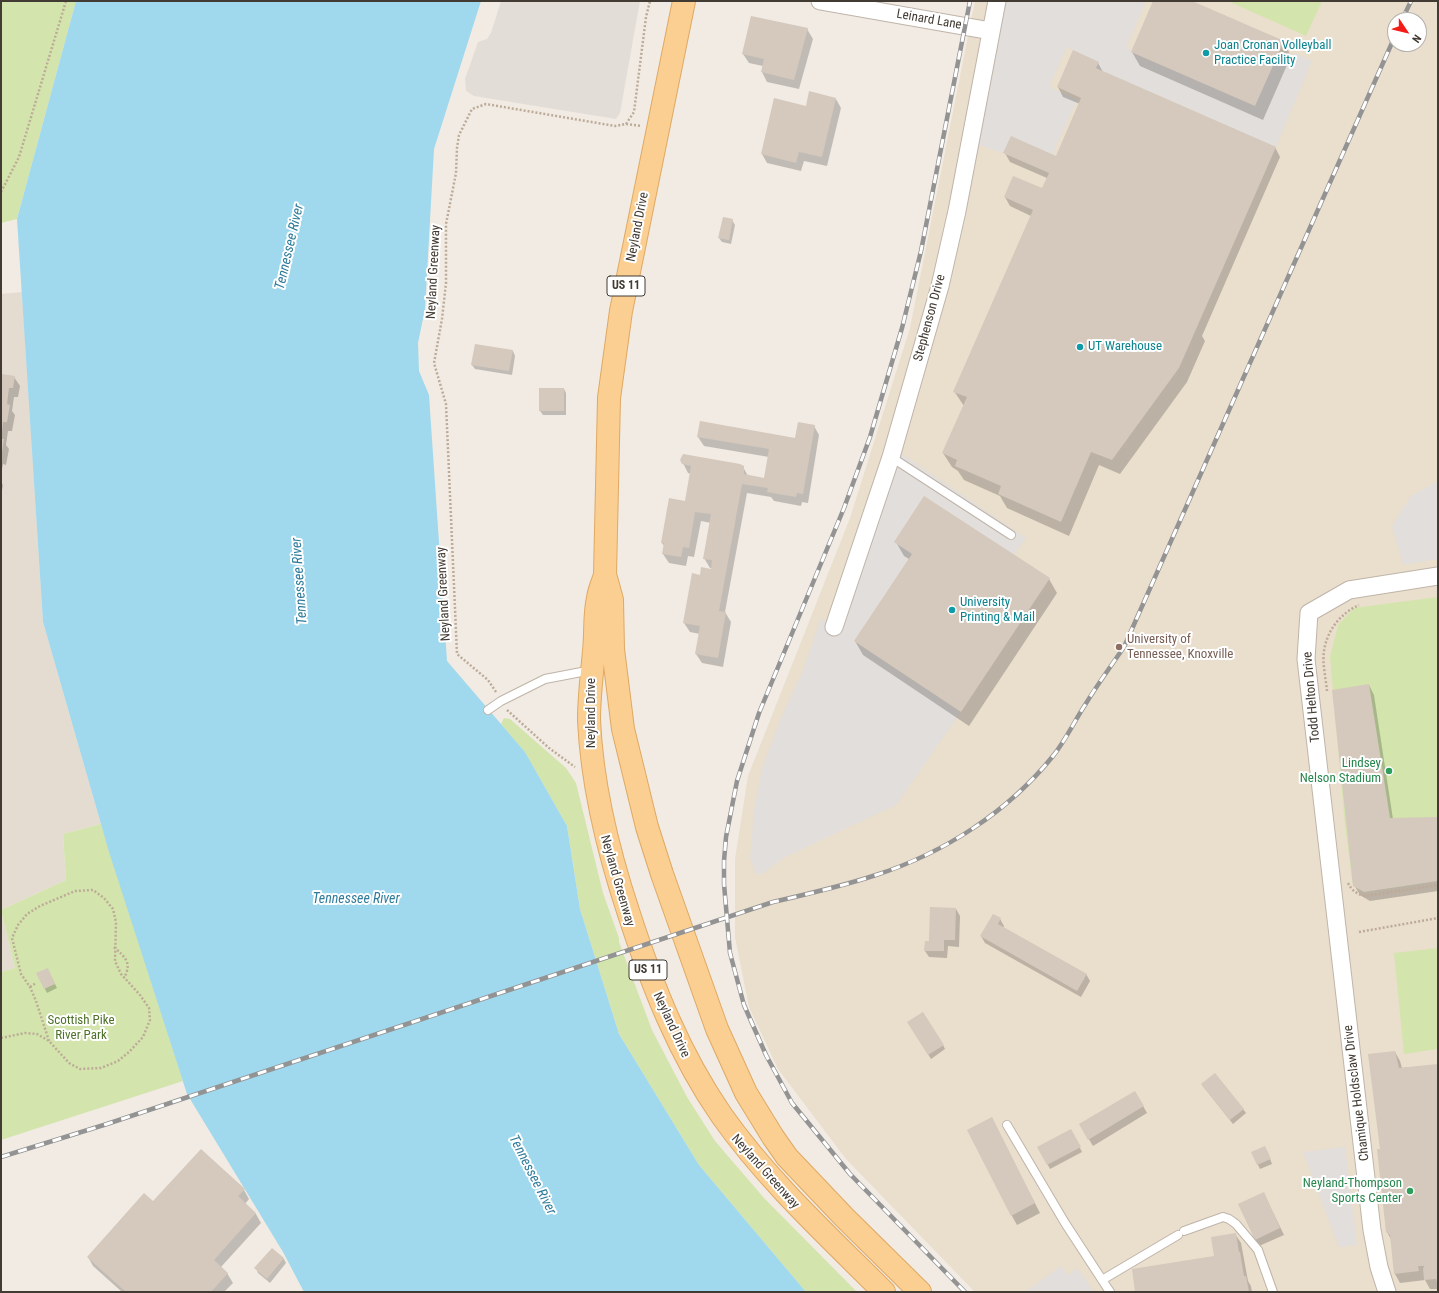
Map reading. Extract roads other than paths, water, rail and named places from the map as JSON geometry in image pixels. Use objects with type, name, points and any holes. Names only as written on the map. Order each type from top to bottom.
[{"type":"main road","name":"Neyland Drive","points":[[684,1],[621,312],[609,398],[605,575],[598,599],[589,717],[590,740],[600,812],[620,886],[648,970],[664,1012],[697,1078],[742,1142],[787,1193],[884,1292]]},
{"type":"main road","name":"Neyland Drive","points":[[605,575],[612,600],[613,649],[623,729],[647,827],[662,874],[717,1029],[746,1092],[787,1157],[844,1217],[920,1292]]},
{"type":"street","name":"Leinard Lane","points":[[820,1],[991,32]]},
{"type":"street","name":"Stephenson Drive","points":[[834,627],[891,457],[940,286],[956,219],[997,1]]},
{"type":"street","name":"Todd Helton Drive","points":[[1337,916],[1306,659],[1309,613],[1349,590],[1438,576]]},
{"type":"street","name":"Chamique Holdsclaw Drive","points":[[1337,916],[1372,1230],[1379,1267],[1387,1292]]},
{"type":"lane","points":[[891,457],[1011,535]]},
{"type":"lane","points":[[488,710],[545,679],[592,670]]},
{"type":"lane","points":[[1007,1125],[1066,1223],[1110,1292]]},
{"type":"lane","points":[[1102,1280],[1181,1233],[1223,1218],[1230,1219],[1236,1224],[1258,1250],[1273,1292]]},
{"type":"water","name":"Tennessee River","points":[[76,1],[481,1],[434,149],[425,309],[418,343],[419,371],[429,395],[447,661],[525,752],[567,826],[580,909],[619,1034],[699,1165],[806,1292],[304,1292],[283,1252],[187,1094],[109,852],[43,622],[17,219]]},
{"type":"railway","points":[[965,1292],[850,1174],[792,1103],[766,1055],[744,1005],[730,953],[724,884],[724,861],[726,837],[737,781],[759,713],[844,508],[870,437],[902,328],[921,251],[970,1]]},
{"type":"railway","points":[[1406,12],[1411,1]]},
{"type":"railway","points":[[1,1157],[107,1124],[773,902],[876,875],[926,855],[973,828],[995,812],[1016,795],[1053,756],[1094,690],[1124,647],[1388,52]]},
{"type":"place","name":"Joan Cronan Volleyball Practice Facility","points":[[1206,53]]},
{"type":"place","name":"UT Warehouse","points":[[1080,347]]},
{"type":"place","name":"University Printing & Mail","points":[[952,610]]},
{"type":"place","name":"University of Tennessee, Knoxville","points":[[1119,647]]},
{"type":"place","name":"Lindsey Nelson Stadium","points":[[1389,771]]},
{"type":"place","name":"Neyland-Thompson Sports Center","points":[[1410,1191]]},
{"type":"park label","name":"Scottish Pike River Park","points":[[81,1028]]}]
